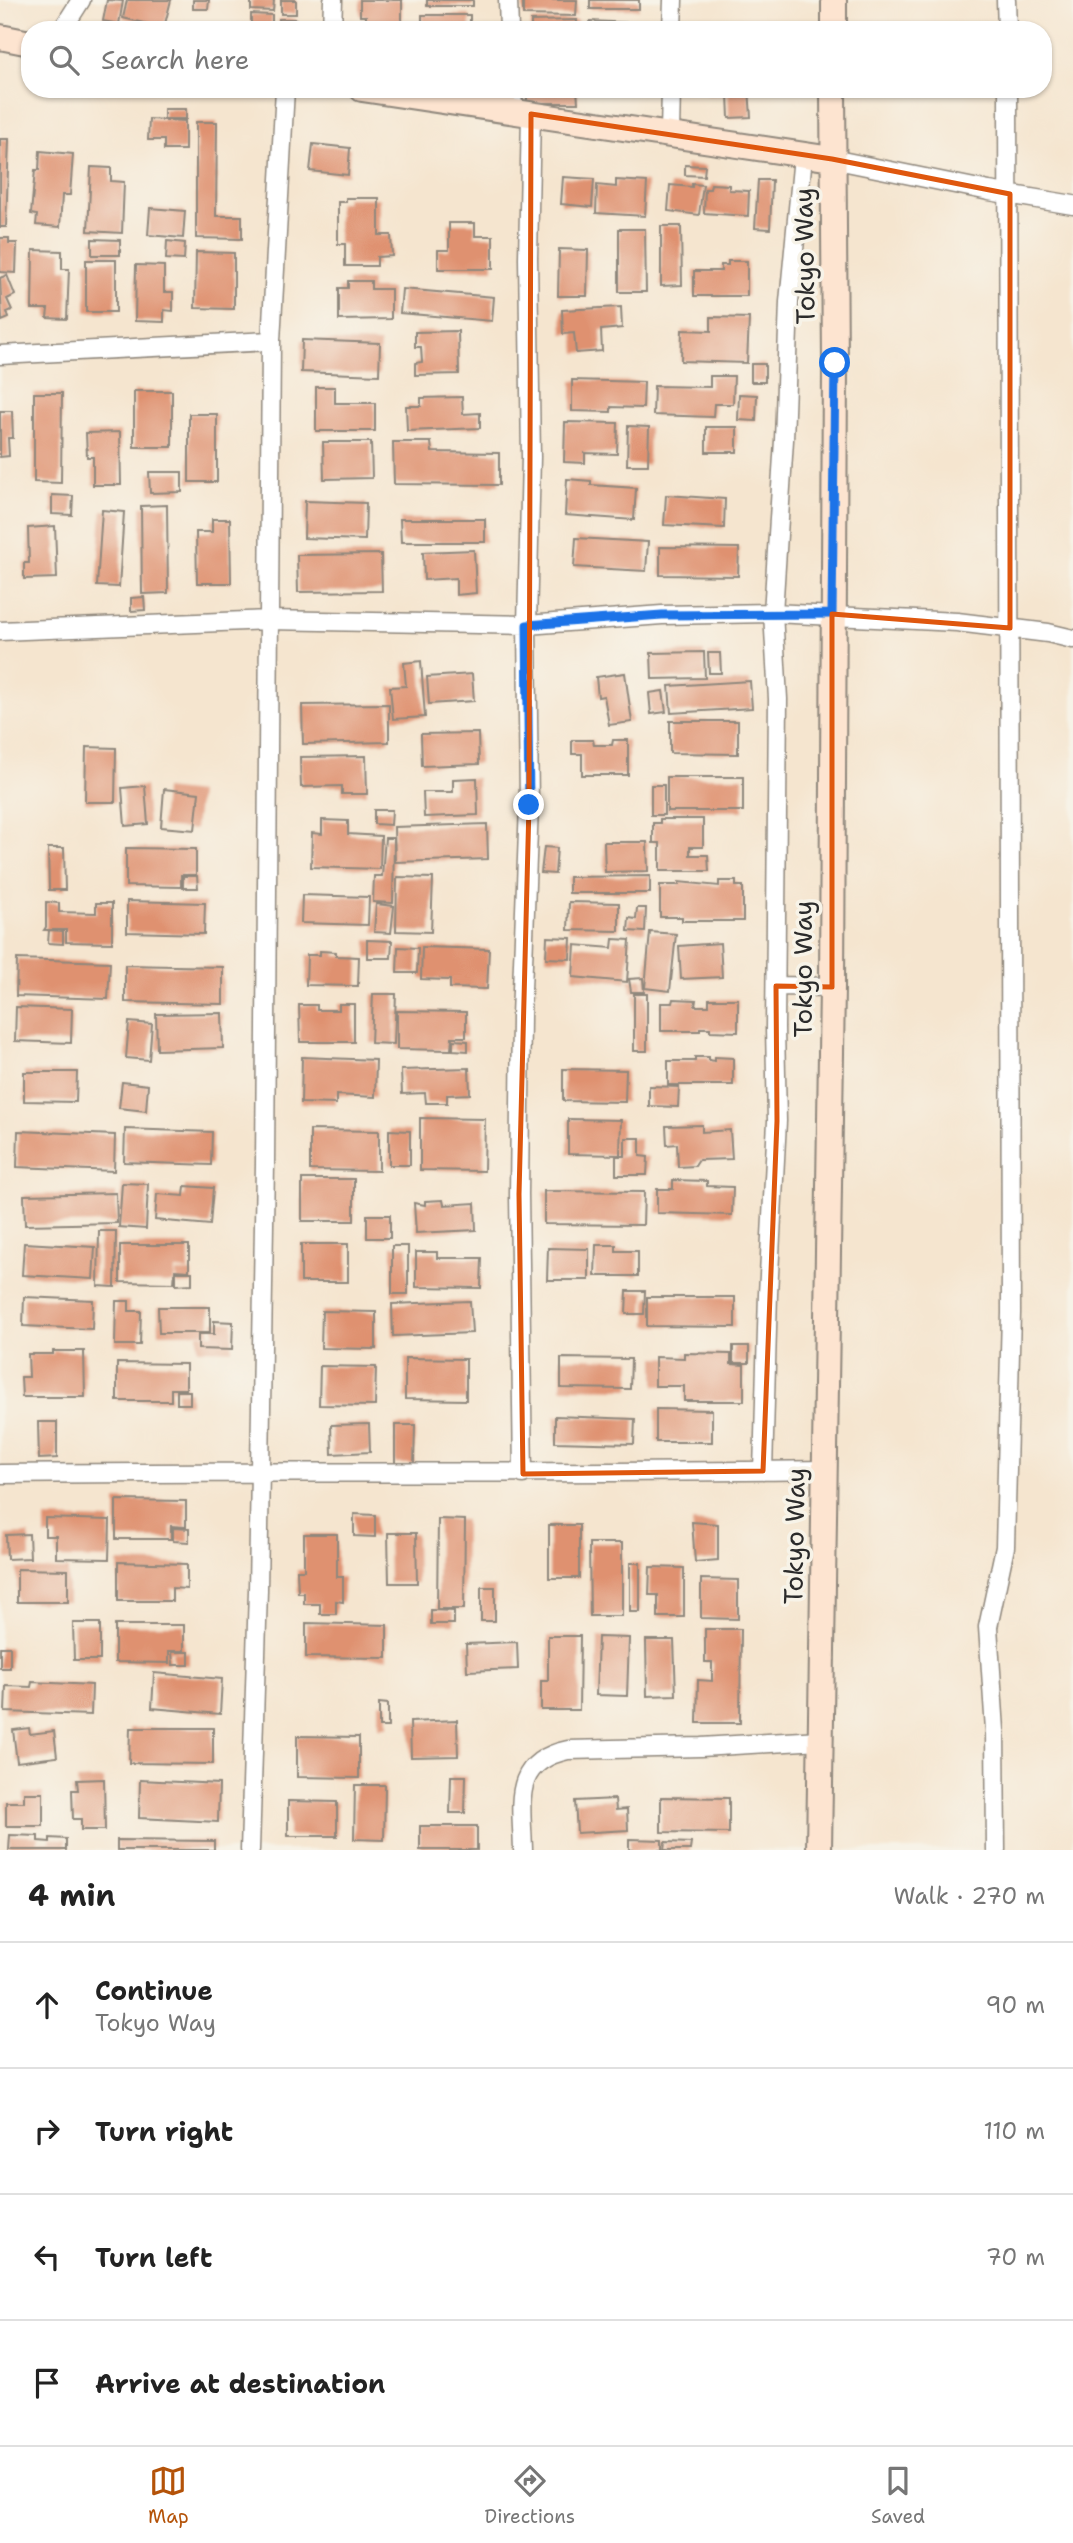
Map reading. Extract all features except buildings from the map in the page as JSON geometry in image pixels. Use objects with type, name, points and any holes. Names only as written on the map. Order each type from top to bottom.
[{"type":"main road","points":[[834,0],[834,21]]},
{"type":"main road","points":[[0,37],[21,41]]},
{"type":"main road","points":[[450,98],[519,105],[832,159]]},
{"type":"main road","name":"Tokyo Way","points":[[819,1850],[832,987],[835,363],[833,98]]},
{"type":"street","points":[[68,21],[81,0]]},
{"type":"street","points":[[332,21],[333,0]]},
{"type":"street","points":[[508,0],[509,21]]},
{"type":"street","points":[[672,21],[673,0]]},
{"type":"street","points":[[1006,0],[1007,21]]},
{"type":"street","points":[[250,1850],[257,1616],[269,900],[271,341],[284,98]]},
{"type":"street","points":[[670,133],[671,98]]},
{"type":"street","points":[[996,1850],[995,1730],[988,1627],[1005,1547],[1011,1313],[1008,98]]},
{"type":"street","points":[[519,105],[528,258],[531,457],[527,625],[529,805],[521,1016],[523,1474]]},
{"type":"street","points":[[763,1471],[768,1294],[777,1133],[778,699],[773,613],[785,440],[789,302],[803,156]]},
{"type":"street","points":[[832,159],[1073,205]]},
{"type":"street","points":[[0,355],[271,341]]},
{"type":"street","points":[[0,631],[268,620],[527,625],[662,615],[773,613],[832,614],[1010,628],[1073,639]]},
{"type":"street","points":[[776,986],[832,987]]},
{"type":"street","points":[[0,1474],[259,1471],[523,1474],[825,1470]]},
{"type":"street","points":[[523,1850],[522,1786],[533,1767],[548,1754],[820,1740]]},
{"type":"highlighted area","points":[[531,114],[832,159],[1010,194],[1010,628],[832,614],[832,987],[776,986],[777,1121],[763,1471],[523,1474],[519,1194],[529,805]]},
{"type":"route","points":[[529,805],[527,625],[662,615],[832,614],[835,363]]}]
